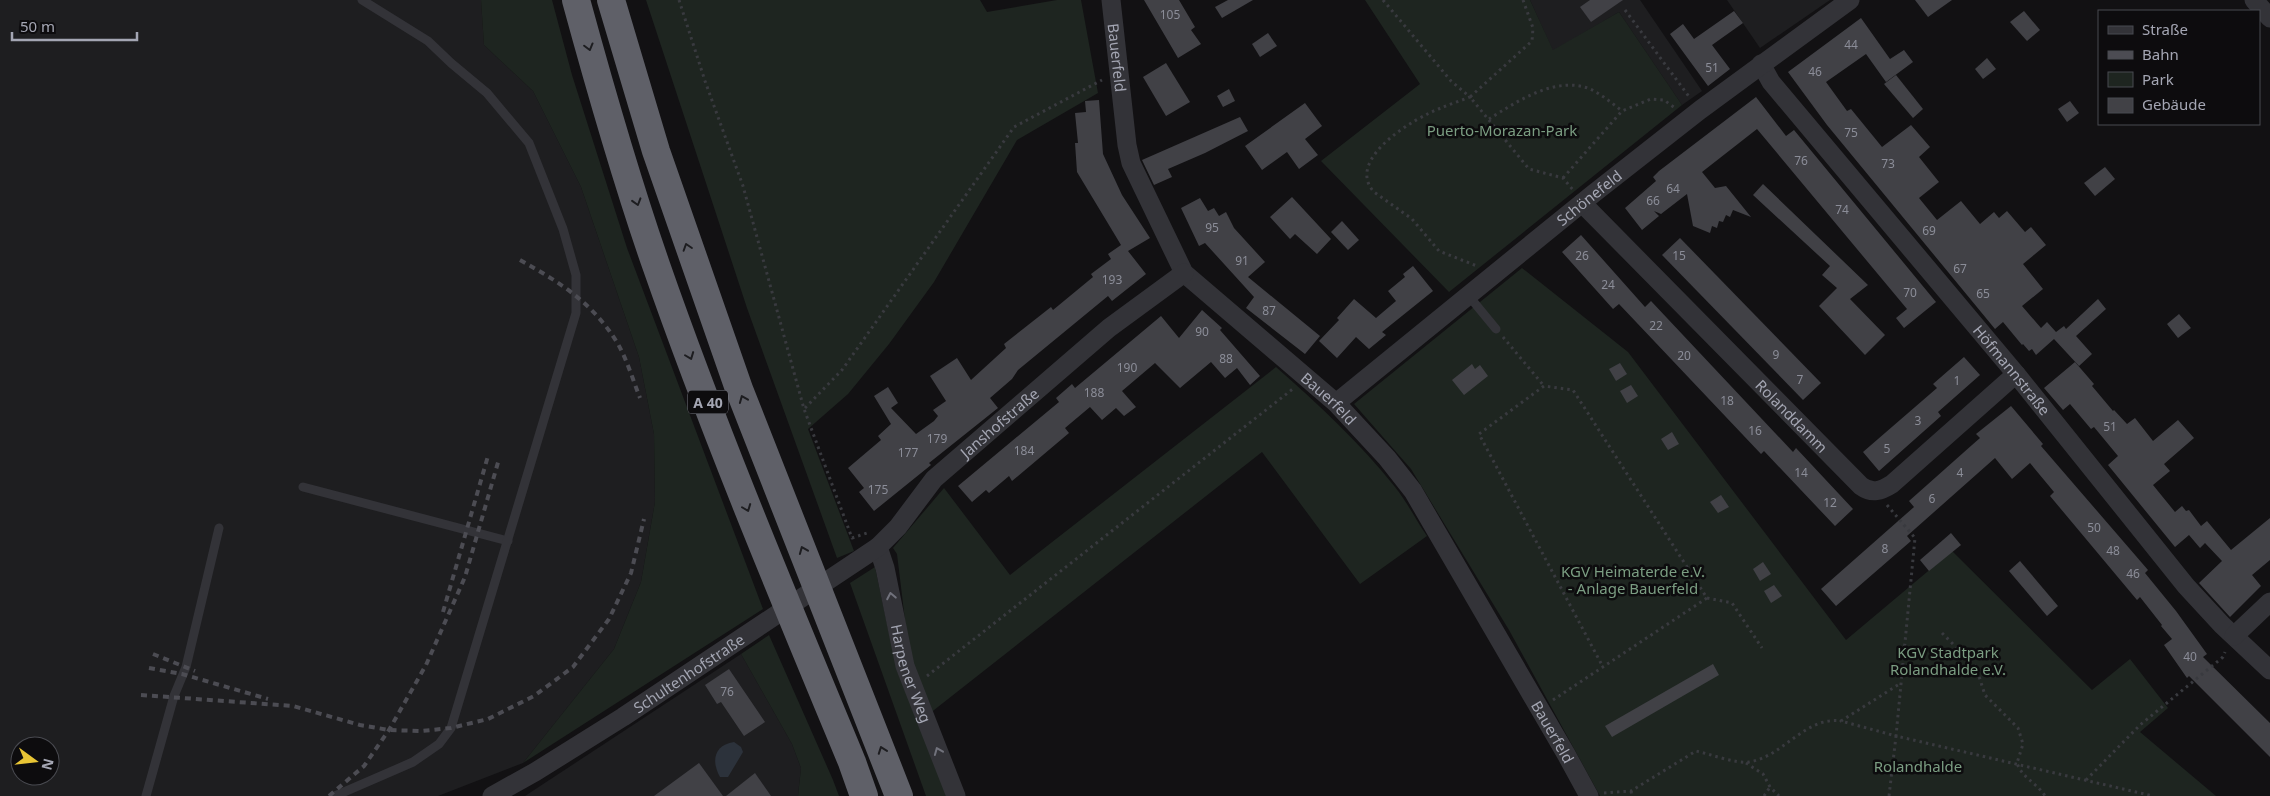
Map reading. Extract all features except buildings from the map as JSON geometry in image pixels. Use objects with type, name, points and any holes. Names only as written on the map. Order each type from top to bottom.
[{"type":"highway","name":"A 40","points":[[576,0],[593,64],[656,265],[757,535],[852,762],[864,796]]},
{"type":"highway","name":"A 40","points":[[611,0],[656,151],[738,389],[899,796]]},
{"type":"street","name":"Bauerfeld","points":[[1111,0],[1127,145],[1131,163],[1184,273],[1336,403],[1381,452],[1413,491],[1540,708],[1588,795]]},
{"type":"street","name":"Schönefeld","points":[[1336,403],[1582,203],[1695,114],[1850,0]]},
{"type":"street","points":[[2254,0],[2270,18]]},
{"type":"street","name":"Höfmannstraße","points":[[1761,64],[1771,82],[2016,374],[2165,560],[2209,612],[2270,670]]},
{"type":"street","name":"Rolanddamm","points":[[1582,203],[1861,486],[1875,491]]},
{"type":"street","name":"Janshofstraße","points":[[878,547],[898,527],[934,479],[1132,310],[1184,273]]},
{"type":"street","points":[[1875,491],[1892,484],[2016,374]]},
{"type":"street","name":"Schultenhofstraße","points":[[496,795],[623,717],[878,547]]},
{"type":"street","name":"Harpener Weg","points":[[878,547],[886,568],[905,666],[956,796]]},
{"type":"street","points":[[2234,636],[2270,602]]},
{"type":"lane","points":[[335,796],[413,762],[439,744],[451,728],[576,313],[576,275],[563,229],[529,143],[487,93],[428,41],[362,0]]},
{"type":"lane","points":[[1468,295],[1496,329]]},
{"type":"lane","points":[[303,487],[508,540]]},
{"type":"lane","points":[[146,796],[174,696],[186,667],[219,528]]},
{"type":"path","points":[[680,0],[705,81],[743,186],[804,409],[852,538]]},
{"type":"path","points":[[1384,0],[1451,82],[1470,97],[1529,169],[1563,178],[1582,203]]},
{"type":"path","points":[[1494,274],[1439,251],[1412,219],[1374,192],[1369,186],[1367,168],[1381,146],[1397,133],[1434,111],[1470,97],[1532,40],[1532,28],[1523,0]]},
{"type":"path","points":[[1625,10],[1695,114]]},
{"type":"path","points":[[804,409],[842,370],[1014,127],[1120,70]]},
{"type":"path","points":[[1489,119],[1520,100],[1565,85],[1590,89],[1622,111]]},
{"type":"path","points":[[1563,178],[1622,111],[1658,98],[1695,114]]},
{"type":"path","points":[[1507,342],[1544,386],[1573,390],[1707,598]]},
{"type":"path","points":[[922,680],[1306,378]]},
{"type":"path","points":[[1544,386],[1479,434],[1603,667]]},
{"type":"path","points":[[1875,491],[1915,538],[1889,796]]},
{"type":"path","points":[[1540,708],[1707,598],[1732,603],[1762,648]]},
{"type":"path","points":[[1942,633],[1976,667],[1985,695],[2018,728],[2023,744],[2017,763],[2023,775],[2037,786],[2045,796]]},
{"type":"path","points":[[2086,780],[2140,725],[2223,657],[2234,636]]},
{"type":"path","points":[[1841,721],[1901,683]]},
{"type":"path","points":[[1746,763],[1760,760],[1810,727],[1829,719],[2153,796]]},
{"type":"path","points":[[1588,795],[1631,791],[1696,751],[1746,763],[1763,774],[1778,796]]},
{"type":"path","points":[[1764,796],[1770,786]]},
{"type":"path","points":[[1631,791],[1632,796]]},
{"type":"shaded area","points":[[0,0],[481,0],[484,45],[533,91],[581,187],[639,357],[654,434],[655,502],[641,582],[614,649],[523,763],[438,796],[0,796]]},
{"type":"shaded area","points":[[1530,0],[1640,0],[1702,91],[1682,105],[1619,12],[1553,51]]},
{"type":"shaded area","points":[[1727,0],[1830,0],[1760,48]]},
{"type":"shaded area","points":[[741,654],[792,744],[801,768],[798,796],[525,796]]},
{"type":"shaded area","points":[[734,742],[741,747],[743,752],[728,777],[720,777],[715,760],[718,750],[722,746]]},
{"type":"green space","points":[[481,0],[552,0],[572,75],[627,248],[763,609],[523,763],[614,649],[641,582],[655,502],[654,434],[639,357],[581,187],[533,91],[484,45]]},
{"type":"green space","points":[[646,0],[980,0],[987,12],[1057,0],[1081,0],[1098,93],[1017,140],[934,282],[889,344],[848,394],[808,429],[854,551],[837,558],[747,308]]},
{"type":"green space","name":"Puerto-Morazan-Park","points":[[1365,0],[1530,0],[1553,50],[1619,12],[1682,105],[1449,292],[1321,161],[1420,84]]},
{"type":"green space","points":[[1522,268],[1628,352],[1846,640],[1952,551],[2092,690],[2130,659],[2168,708],[2140,732],[2216,796],[1600,796],[1509,630],[1411,469],[1354,404]]},
{"type":"green space","points":[[1276,367],[1368,455],[1399,493],[1427,536],[1360,584],[1262,452],[929,714],[909,653],[897,554],[893,548],[944,488],[1010,575]]},
{"type":"green space","points":[[875,567],[897,671],[948,796],[926,796],[850,583]]},
{"type":"green space","points":[[769,635],[839,796],[798,796],[801,768],[792,744],[741,654]]},
{"type":"railway","points":[[520,260],[575,295],[598,317],[618,344],[640,398]]},
{"type":"railway","points":[[443,612],[488,456]]},
{"type":"railway","points":[[329,796],[364,766],[389,730],[426,665],[465,577],[499,459]]},
{"type":"railway","points":[[141,695],[293,706],[360,725],[389,730],[422,731],[451,728],[488,719],[534,696],[573,667],[609,619],[631,573],[644,519]]},
{"type":"railway","points":[[153,654],[195,671]]},
{"type":"railway","points":[[149,668],[182,674],[268,699]]},
{"type":"park label","name":"KGV Heimaterde e.V. - Anlage Bauerfeld","points":[[1633,580]]},
{"type":"park label","name":"KGV Stadtpark Rolandhalde e.V.","points":[[1948,660]]},
{"type":"park label","name":"Rolandhalde","points":[[1918,766]]}]
